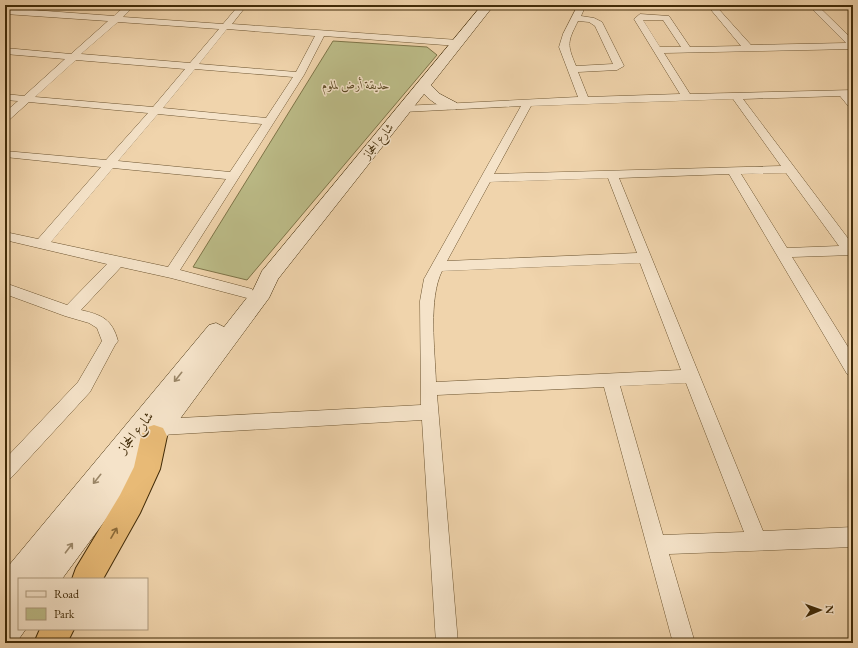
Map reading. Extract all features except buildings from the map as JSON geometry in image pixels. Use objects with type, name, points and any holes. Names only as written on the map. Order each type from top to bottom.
[{"type":"highway","points":[[88,578],[130,504],[147,469],[157,431]]},
{"type":"highway","points":[[50,643],[57,630]]},
{"type":"main road","name":"شارع الحجاز","points":[[46,578],[262,293],[270,276],[488,5]]},
{"type":"main road","points":[[423,84],[435,97],[452,106]]},
{"type":"main road","name":"شارع الحجاز","points":[[5,593],[248,293],[255,285],[270,276]]},
{"type":"main road","points":[[5,632],[18,615]]},
{"type":"street","points":[[5,19],[25,5]]},
{"type":"street","points":[[5,118],[131,5]]},
{"type":"street","points":[[40,244],[156,110],[243,5]]},
{"type":"street","points":[[582,5],[564,41],[564,47],[584,100]]},
{"type":"street","points":[[712,5],[748,48]]},
{"type":"street","points":[[812,5],[853,45]]},
{"type":"street","points":[[5,11],[458,43]]},
{"type":"street","points":[[572,69],[619,66],[599,24],[592,20],[575,18]]},
{"type":"street","points":[[687,49],[666,18],[638,18],[687,97]]},
{"type":"street","points":[[171,273],[299,75],[321,33]]},
{"type":"street","points":[[657,50],[853,45]]},
{"type":"street","points":[[5,52],[299,75]]},
{"type":"street","points":[[842,93],[853,105]]},
{"type":"street","points":[[403,109],[584,100],[853,93]]},
{"type":"street","points":[[736,96],[851,250]]},
{"type":"street","points":[[5,97],[270,121]]},
{"type":"street","points":[[448,643],[428,389],[428,301],[431,279],[527,104]]},
{"type":"street","points":[[5,154],[233,176]]},
{"type":"street","points":[[487,178],[790,169]]},
{"type":"street","points":[[733,171],[853,368]]},
{"type":"street","points":[[612,174],[690,376],[757,541]]},
{"type":"street","points":[[5,236],[171,273],[248,293]]},
{"type":"street","points":[[783,253],[851,250]]},
{"type":"street","points":[[437,266],[644,258]]},
{"type":"street","points":[[70,312],[117,262]]},
{"type":"street","points":[[5,288],[70,312],[94,319],[102,324],[108,333],[110,341],[84,387],[5,472]]},
{"type":"street","points":[[428,389],[690,376]]},
{"type":"street","points":[[610,380],[684,643]]},
{"type":"street","points":[[157,431],[430,412]]},
{"type":"street","points":[[656,545],[853,538]]},
{"type":"green space","name":"حديقة أرض لملوم","points":[[333,41],[427,47],[437,55],[247,280],[193,267]]}]
